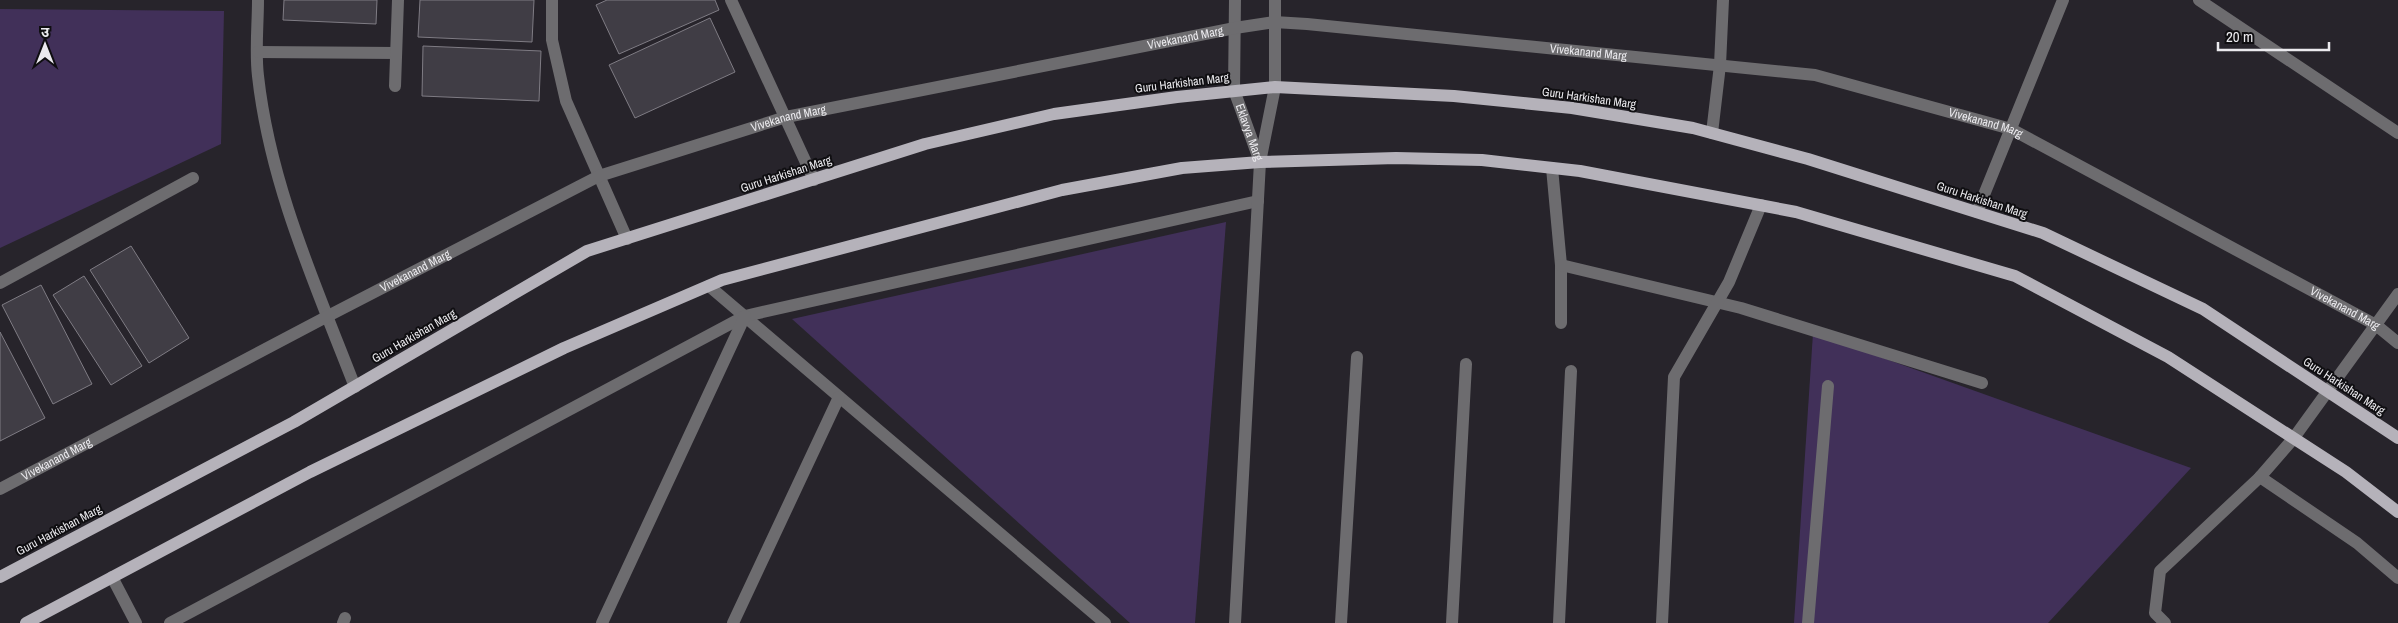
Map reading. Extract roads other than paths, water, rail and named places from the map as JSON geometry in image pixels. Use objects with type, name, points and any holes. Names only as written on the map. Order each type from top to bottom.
[{"type":"main road","name":"Guru Harkishan Marg","points":[[0,577],[294,422],[587,251],[925,144],[1054,114],[1234,90],[1275,87],[1454,96],[1543,105],[1693,128],[1808,159],[2043,233],[2203,309],[2398,438]]},
{"type":"main road","points":[[26,623],[354,450],[564,348],[732,277],[1062,190],[1182,168],[1260,162],[1396,158],[1482,160],[1580,171],[1796,212],[2015,276],[2168,357],[2346,472],[2398,512]]},
{"type":"street","points":[[258,0],[258,75],[270,141],[286,207],[355,387]]},
{"type":"street","points":[[395,86],[398,0]]},
{"type":"street","points":[[552,0],[552,40],[566,101],[627,239]]},
{"type":"street","points":[[732,0],[814,180]]},
{"type":"street","name":"Eklavya Marg","points":[[1235,0],[1234,90],[1260,162]]},
{"type":"street","name":"Eklavya Marg","points":[[1260,162],[1275,87],[1275,0]]},
{"type":"street","points":[[1712,133],[1720,66],[1723,0]]},
{"type":"street","points":[[1977,212],[2064,0]]},
{"type":"street","points":[[2198,0],[2398,133]]},
{"type":"street","name":"Vivekanand Marg","points":[[0,489],[599,176],[786,117],[1235,28],[1274,22],[1815,75],[2011,129],[2376,325],[2398,343]]},
{"type":"street","points":[[258,52],[396,53]]},
{"type":"street","points":[[1235,623],[1260,162]]},
{"type":"street","points":[[1552,168],[1561,265],[1560,323]]},
{"type":"street","points":[[0,283],[193,178]]},
{"type":"street","points":[[170,623],[745,316],[1258,201]]},
{"type":"street","points":[[1662,623],[1674,377],[1728,282],[1760,205]]},
{"type":"street","points":[[1561,265],[1741,308],[1982,383]]},
{"type":"street","points":[[709,286],[1104,623]]},
{"type":"street","points":[[2165,623],[2155,613],[2160,571],[2260,477],[2293,438],[2398,294]]},
{"type":"street","points":[[602,623],[745,316]]},
{"type":"street","points":[[1341,623],[1357,357]]},
{"type":"street","points":[[1452,623],[1466,364]]},
{"type":"street","points":[[1559,623],[1571,371]]},
{"type":"street","points":[[1808,623],[1828,386]]},
{"type":"street","points":[[733,623],[839,397]]},
{"type":"street","points":[[2260,477],[2357,543],[2398,578]]},
{"type":"street","points":[[112,578],[136,623]]}]
